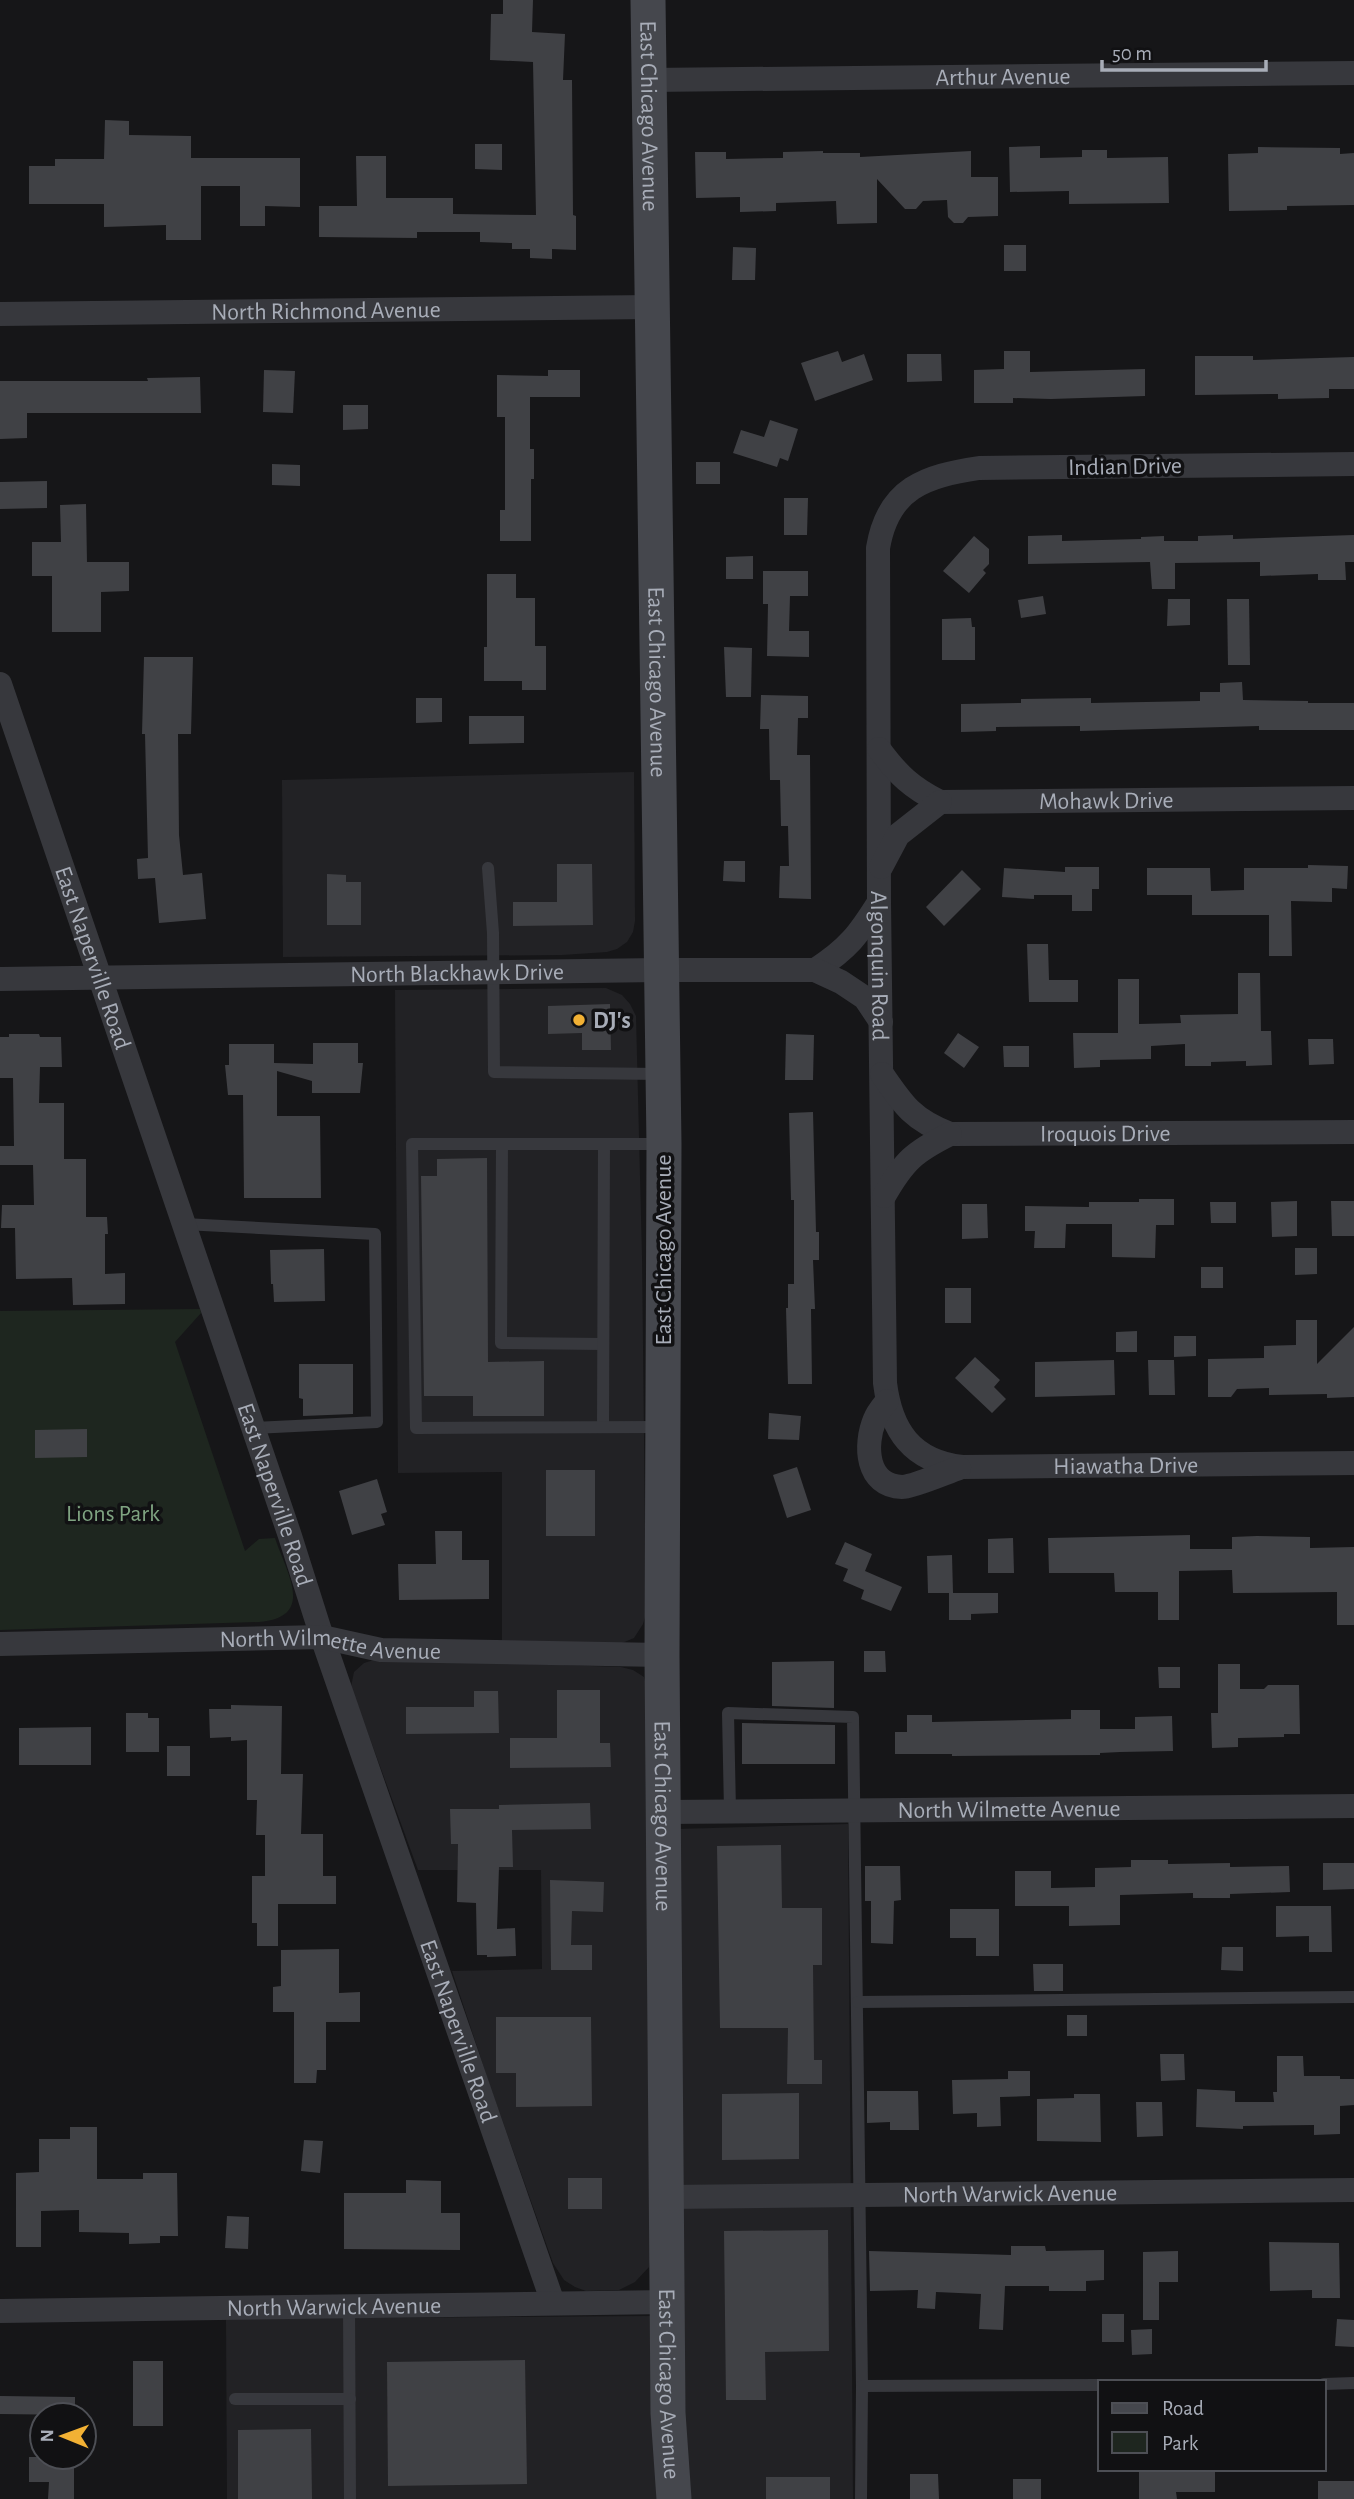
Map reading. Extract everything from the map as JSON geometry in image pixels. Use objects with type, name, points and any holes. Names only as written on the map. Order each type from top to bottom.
[{"type":"main road","name":"East Chicago Avenue","points":[[648,0],[663,1074],[662,1655],[668,2413],[674,2499]]},
{"type":"street","name":"Arthur Avenue","points":[[649,80],[1354,73]]},
{"type":"street","name":"North Richmond Avenue","points":[[0,314],[652,307]]},
{"type":"street","name":"Indian Drive","points":[[903,496],[933,476],[979,468],[1354,464]]},
{"type":"street","name":"Algonquin Road","points":[[903,496],[889,513],[881,531],[878,548],[879,902],[887,1401],[892,1419],[906,1439]]},
{"type":"street","name":"East Naperville Road","points":[[0,684],[322,1637],[552,2303]]},
{"type":"street","points":[[879,749],[898,774],[919,791],[940,802],[898,835],[879,870]]},
{"type":"street","name":"Mohawk Drive","points":[[940,802],[1354,798]]},
{"type":"street","points":[[815,970],[837,956],[857,937],[879,902]]},
{"type":"street","name":"North Blackhawk Drive","points":[[0,979],[815,970],[841,982],[865,998],[881,1022]]},
{"type":"street","name":"Iroquois Drive","points":[[882,1074],[902,1104],[926,1125],[950,1134],[1354,1132]]},
{"type":"street","points":[[884,1196],[900,1167],[923,1148],[950,1134]]},
{"type":"street","points":[[887,1401],[875,1418],[869,1444],[869,1463],[879,1479],[904,1487],[962,1467]]},
{"type":"street","name":"Hiawatha Drive","points":[[906,1439],[926,1458],[941,1465],[962,1467],[1354,1462]]},
{"type":"street","name":"North Wilmette Avenue","points":[[0,1644],[322,1637],[381,1650],[662,1655]]},
{"type":"street","name":"North Wilmette Avenue","points":[[664,1812],[1354,1806]]},
{"type":"street","name":"North Warwick Avenue","points":[[667,2197],[1354,2190]]},
{"type":"street","name":"North Warwick Avenue","points":[[0,2311],[668,2302]]},
{"type":"lane","points":[[488,869],[494,972],[494,1072],[663,1074]]},
{"type":"lane","points":[[663,1144],[412,1144],[416,1428],[663,1427]]},
{"type":"lane","points":[[502,1144],[501,1343],[603,1344]]},
{"type":"lane","points":[[603,1427],[604,1144]]},
{"type":"lane","points":[[184,1224],[375,1234],[377,1422],[253,1428]]},
{"type":"lane","points":[[730,1811],[728,1713],[853,1717],[862,2386],[861,2499]]},
{"type":"lane","points":[[858,2002],[1354,1997]]},
{"type":"lane","points":[[349,2306],[350,2499]]},
{"type":"lane","points":[[1326,2384],[1354,2383]]},
{"type":"lane","points":[[862,2386],[1098,2385]]},
{"type":"lane","points":[[235,2399],[349,2399]]},
{"type":"shaded area","points":[[634,772],[635,921],[627,942],[617,949],[562,955],[283,957],[282,780]]},
{"type":"shaded area","points":[[606,988],[622,995],[636,1016],[646,1613],[634,1638],[622,1643],[502,1643],[502,1472],[398,1473],[395,990]]},
{"type":"shaded area","points":[[377,1659],[621,1667],[644,1677],[647,1689],[652,2251],[649,2267],[635,2282],[619,2290],[586,2291],[575,2287],[564,2280],[553,2263],[452,1971],[542,1969],[541,1870],[418,1870],[351,1687],[354,1672],[364,1663]]},
{"type":"shaded area","points":[[848,1824],[853,2499],[688,2499],[680,2409],[677,1829]]},
{"type":"shaded area","points":[[651,2316],[660,2499],[227,2499],[226,2319]]},
{"type":"green space","name":"Lions Park","points":[[200,1309],[201,1313],[175,1342],[245,1551],[259,1539],[275,1538],[293,1592],[292,1603],[287,1612],[277,1618],[259,1622],[0,1630],[0,1311]]},
{"type":"building","points":[[503,0],[533,0],[532,32],[565,34],[563,80],[572,80],[573,215],[576,216],[576,250],[552,249],[552,259],[530,258],[530,249],[512,249],[512,243],[480,242],[480,232],[417,232],[417,238],[319,237],[319,206],[357,206],[356,156],[386,156],[386,198],[453,198],[453,214],[536,215],[533,62],[490,60],[491,14],[503,14]]},
{"type":"building","points":[[105,120],[129,121],[129,135],[191,136],[191,158],[300,158],[300,207],[265,206],[265,226],[240,226],[240,186],[201,186],[201,240],[166,240],[166,225],[104,227],[104,204],[29,204],[29,166],[55,166],[55,159],[104,159]]},
{"type":"building","points":[[475,144],[502,144],[502,170],[475,169]]},
{"type":"building","points":[[1040,146],[1040,158],[1082,157],[1082,150],[1107,150],[1107,158],[1168,157],[1169,203],[1069,204],[1069,191],[1010,192],[1009,147]]},
{"type":"building","points":[[1258,147],[1340,148],[1340,154],[1354,153],[1354,205],[1287,206],[1287,210],[1229,211],[1228,154],[1258,153]]},
{"type":"building","points":[[971,151],[971,177],[998,177],[998,216],[968,217],[963,223],[954,223],[948,217],[947,200],[923,201],[916,209],[905,209],[877,179],[877,223],[837,224],[836,201],[776,203],[776,211],[740,212],[740,197],[696,198],[695,152],[726,152],[726,159],[783,158],[783,152],[860,153],[860,157]]},
{"type":"building","points":[[1004,245],[1026,245],[1026,271],[1004,271]]},
{"type":"building","points":[[733,247],[756,248],[755,280],[732,280]]},
{"type":"building","points":[[838,351],[842,362],[864,354],[873,380],[815,401],[801,363]]},
{"type":"building","points":[[1004,351],[1030,351],[1030,372],[1145,369],[1145,396],[1013,398],[1013,403],[974,403],[974,370],[1004,369]]},
{"type":"building","points":[[907,354],[941,354],[942,381],[907,382]]},
{"type":"building","points":[[1195,356],[1253,356],[1253,360],[1354,357],[1354,389],[1329,389],[1329,398],[1278,399],[1278,394],[1195,395]]},
{"type":"building","points":[[264,370],[295,371],[293,413],[263,412]]},
{"type":"building","points":[[548,370],[580,370],[580,397],[530,397],[530,449],[534,449],[531,541],[500,541],[500,510],[505,510],[505,417],[497,417],[497,375],[548,376]]},
{"type":"building","points":[[200,377],[201,413],[27,413],[27,438],[0,439],[0,381],[148,381],[147,378]]},
{"type":"building","points":[[343,405],[368,405],[368,429],[343,430]]},
{"type":"building","points":[[770,420],[798,429],[788,461],[780,458],[777,467],[733,453],[741,430],[764,437]]},
{"type":"building","points":[[696,462],[720,462],[720,484],[696,484]]},
{"type":"building","points":[[272,464],[300,465],[300,486],[272,485]]},
{"type":"building","points":[[47,481],[47,508],[0,509],[0,482]]},
{"type":"building","points":[[784,498],[808,498],[807,535],[784,535]]},
{"type":"building","points":[[86,504],[87,562],[129,562],[129,591],[101,592],[101,632],[52,632],[52,576],[32,576],[32,542],[61,542],[60,505]]},
{"type":"building","points":[[1062,535],[1062,541],[1164,536],[1164,541],[1198,541],[1198,536],[1233,535],[1233,539],[1354,535],[1354,562],[1345,562],[1346,580],[1318,580],[1318,574],[1260,576],[1260,562],[1175,563],[1175,589],[1152,589],[1150,562],[1028,564],[1028,536]]},
{"type":"building","points":[[974,536],[989,549],[989,564],[983,570],[986,573],[969,593],[943,571]]},
{"type":"building","points":[[753,556],[753,579],[726,579],[726,557]]},
{"type":"building","points":[[763,571],[808,571],[808,596],[790,596],[789,631],[809,631],[809,657],[767,656],[768,604],[763,604]]},
{"type":"building","points":[[487,574],[516,574],[516,598],[535,598],[535,646],[546,646],[546,690],[522,690],[522,681],[484,681]]},
{"type":"building","points":[[1043,596],[1046,614],[1021,618],[1018,600]]},
{"type":"building","points":[[1168,599],[1190,599],[1190,625],[1167,626]]},
{"type":"building","points":[[1227,599],[1249,599],[1250,665],[1228,665]]},
{"type":"building","points":[[971,618],[972,627],[975,627],[975,660],[942,660],[942,619]]},
{"type":"building","points":[[724,647],[752,648],[751,697],[726,697]]},
{"type":"building","points":[[144,657],[193,657],[191,734],[178,734],[179,835],[183,875],[202,873],[206,919],[159,923],[155,878],[138,879],[137,859],[148,858],[145,734],[142,734]]},
{"type":"building","points":[[1242,682],[1243,700],[1354,703],[1354,730],[1259,730],[1259,726],[1080,731],[1080,726],[996,727],[996,731],[961,732],[961,704],[1021,703],[1021,699],[1091,698],[1091,703],[1200,701],[1200,692],[1220,692],[1220,683]]},
{"type":"building","points":[[761,695],[808,696],[808,718],[798,718],[797,755],[810,755],[811,899],[779,898],[780,866],[789,866],[788,826],[781,826],[780,780],[770,780],[769,729],[760,729]]},
{"type":"building","points":[[416,698],[442,698],[442,722],[416,723]]},
{"type":"building","points":[[469,716],[524,716],[524,743],[469,744]]},
{"type":"building","points":[[724,861],[745,861],[745,882],[723,881]]},
{"type":"building","points":[[557,864],[592,864],[593,925],[513,926],[513,902],[557,902]]},
{"type":"building","points":[[1308,865],[1348,866],[1347,889],[1332,888],[1332,902],[1291,901],[1292,956],[1269,956],[1269,915],[1192,915],[1192,895],[1147,895],[1147,868],[1210,868],[1211,891],[1244,890],[1244,868],[1308,868]]},
{"type":"building","points":[[1065,867],[1099,867],[1099,889],[1092,889],[1092,911],[1072,911],[1072,895],[1034,895],[1034,899],[1002,897],[1004,868],[1065,872]]},
{"type":"building","points":[[962,870],[981,889],[944,926],[926,907]]},
{"type":"building","points":[[327,874],[346,875],[346,882],[361,882],[361,925],[327,925]]},
{"type":"building","points":[[1027,944],[1048,944],[1049,980],[1078,980],[1078,1002],[1029,1002]]},
{"type":"building","points":[[1238,973],[1260,973],[1261,1031],[1271,1031],[1272,1065],[1246,1066],[1246,1061],[1211,1062],[1211,1066],[1185,1066],[1185,1044],[1151,1046],[1151,1059],[1100,1060],[1100,1067],[1074,1068],[1073,1033],[1118,1033],[1118,979],[1139,979],[1139,1024],[1181,1023],[1180,1015],[1238,1014]]},
{"type":"building","name":"DJ's","points":[[610,1004],[611,1050],[582,1050],[582,1033],[548,1034],[548,1006]]},
{"type":"building","points":[[958,1033],[979,1047],[964,1068],[944,1053]]},
{"type":"building","points":[[9,1034],[61,1037],[62,1067],[40,1067],[39,1103],[64,1103],[64,1159],[86,1159],[86,1217],[107,1217],[105,1274],[125,1273],[125,1304],[73,1305],[72,1278],[16,1279],[15,1228],[1,1228],[2,1205],[34,1205],[33,1165],[0,1165],[0,1146],[14,1146],[13,1078],[0,1078],[0,1037],[9,1037]]},
{"type":"building","points":[[786,1034],[814,1035],[813,1080],[785,1080]]},
{"type":"building","points":[[1308,1039],[1333,1039],[1334,1064],[1309,1065]]},
{"type":"building","points":[[313,1043],[358,1043],[358,1063],[363,1063],[360,1093],[312,1093],[312,1081],[277,1071],[277,1116],[320,1116],[321,1198],[244,1198],[243,1095],[228,1095],[225,1065],[229,1065],[229,1044],[274,1044],[274,1063],[313,1064]]},
{"type":"building","points":[[1003,1046],[1029,1046],[1029,1067],[1004,1067]]},
{"type":"building","points":[[813,1112],[819,1260],[813,1260],[815,1309],[811,1309],[812,1384],[788,1384],[786,1308],[788,1284],[794,1284],[794,1200],[791,1200],[789,1113]]},
{"type":"building","points":[[487,1158],[488,1362],[544,1361],[544,1416],[473,1416],[473,1396],[424,1396],[421,1176],[437,1176],[437,1159]]},
{"type":"building","points":[[1139,1199],[1174,1199],[1174,1225],[1156,1225],[1155,1258],[1112,1257],[1112,1224],[1066,1224],[1065,1248],[1034,1248],[1035,1231],[1025,1231],[1025,1206],[1089,1207],[1089,1202],[1139,1202]]},
{"type":"building","points":[[1297,1201],[1297,1236],[1272,1237],[1271,1202]]},
{"type":"building","points":[[1331,1201],[1354,1201],[1354,1236],[1332,1236]]},
{"type":"building","points":[[1210,1202],[1236,1202],[1236,1223],[1211,1223]]},
{"type":"building","points":[[962,1204],[987,1204],[988,1238],[962,1239]]},
{"type":"building","points":[[1295,1248],[1317,1248],[1317,1274],[1295,1275]]},
{"type":"building","points":[[324,1249],[325,1301],[274,1302],[270,1250]]},
{"type":"building","points":[[1201,1267],[1223,1267],[1223,1288],[1201,1288]]},
{"type":"building","points":[[945,1288],[971,1288],[971,1323],[945,1323]]},
{"type":"building","points":[[1296,1320],[1317,1320],[1317,1364],[1354,1327],[1354,1397],[1327,1398],[1327,1394],[1269,1395],[1269,1388],[1237,1389],[1231,1397],[1208,1397],[1208,1359],[1264,1358],[1264,1346],[1296,1345]]},
{"type":"building","points":[[1137,1331],[1137,1352],[1116,1352],[1116,1332]]},
{"type":"building","points":[[1174,1336],[1196,1336],[1196,1356],[1174,1357]]},
{"type":"building","points":[[975,1357],[1000,1380],[994,1387],[1006,1399],[992,1413],[955,1378]]},
{"type":"building","points":[[1114,1360],[1115,1395],[1035,1397],[1035,1362]]},
{"type":"building","points":[[1148,1360],[1174,1360],[1175,1395],[1149,1395]]},
{"type":"building","points":[[299,1364],[353,1364],[353,1414],[303,1416],[303,1399],[299,1398]]},
{"type":"building","points":[[769,1413],[801,1416],[799,1440],[768,1439]]},
{"type":"building","points":[[87,1429],[87,1457],[35,1458],[35,1430]]},
{"type":"building","points":[[797,1467],[811,1510],[787,1518],[773,1475]]},
{"type":"building","points":[[546,1470],[595,1470],[595,1536],[546,1536]]},
{"type":"building","points":[[377,1479],[387,1512],[381,1514],[385,1525],[352,1535],[339,1491]]},
{"type":"building","points":[[435,1531],[462,1531],[462,1560],[489,1560],[489,1599],[399,1600],[398,1564],[436,1564]]},
{"type":"building","points":[[1190,1535],[1190,1549],[1232,1549],[1232,1537],[1257,1536],[1310,1537],[1310,1548],[1354,1547],[1354,1625],[1337,1625],[1337,1592],[1233,1593],[1232,1570],[1179,1571],[1179,1620],[1158,1620],[1158,1592],[1115,1592],[1114,1573],[1049,1573],[1048,1538]]},
{"type":"building","points":[[1013,1538],[1014,1573],[988,1573],[988,1539]]},
{"type":"building","points":[[845,1542],[872,1554],[865,1571],[902,1587],[891,1611],[861,1599],[864,1590],[843,1581],[848,1569],[835,1564]]},
{"type":"building","points":[[952,1555],[953,1593],[928,1593],[927,1556]]},
{"type":"building","points":[[949,1593],[998,1593],[998,1613],[971,1614],[971,1620],[949,1620]]},
{"type":"building","points":[[864,1651],[885,1651],[886,1672],[864,1672]]},
{"type":"building","points":[[834,1661],[834,1708],[772,1706],[772,1662]]},
{"type":"building","points":[[1218,1664],[1240,1664],[1240,1689],[1299,1685],[1300,1734],[1238,1738],[1238,1747],[1212,1748],[1211,1713],[1218,1713]]},
{"type":"building","points":[[1158,1667],[1180,1667],[1180,1688],[1159,1688]]},
{"type":"building","points":[[557,1690],[600,1690],[600,1743],[610,1743],[611,1767],[510,1768],[510,1738],[557,1738]]},
{"type":"building","points":[[474,1691],[498,1691],[499,1733],[406,1734],[406,1707],[474,1707]]},
{"type":"building","points":[[231,1705],[282,1706],[281,1774],[303,1774],[301,1834],[323,1834],[323,1876],[336,1876],[336,1904],[278,1904],[278,1946],[257,1946],[257,1923],[252,1923],[252,1876],[265,1876],[265,1835],[256,1835],[257,1800],[247,1800],[247,1740],[231,1741],[231,1737],[210,1738],[209,1709],[231,1709]]},
{"type":"building","points":[[1071,1710],[1100,1710],[1100,1729],[1135,1729],[1135,1717],[1172,1716],[1173,1751],[1100,1755],[895,1754],[895,1732],[907,1732],[907,1715],[932,1715],[932,1722],[1071,1719]]},
{"type":"building","points":[[126,1713],[148,1713],[148,1718],[159,1718],[159,1752],[126,1752]]},
{"type":"building","points":[[742,1723],[835,1725],[835,1764],[742,1764]]},
{"type":"building","points":[[91,1727],[91,1765],[19,1765],[19,1728]]},
{"type":"building","points":[[167,1746],[190,1746],[190,1776],[167,1776]]},
{"type":"building","points":[[590,1803],[591,1829],[512,1830],[513,1867],[499,1867],[497,1929],[515,1928],[516,1956],[477,1955],[476,1903],[457,1902],[458,1844],[451,1844],[450,1809]]},
{"type":"building","points":[[781,1845],[782,1908],[822,1908],[822,1965],[813,1965],[814,2060],[822,2060],[822,2084],[787,2084],[788,2028],[720,2028],[717,1846]]},
{"type":"building","points":[[1131,1860],[1168,1860],[1168,1864],[1230,1863],[1230,1867],[1289,1866],[1290,1892],[1230,1894],[1230,1898],[1193,1898],[1193,1893],[1120,1895],[1120,1925],[1069,1926],[1069,1906],[1015,1906],[1015,1871],[1051,1871],[1051,1888],[1095,1887],[1095,1868],[1131,1867]]},
{"type":"building","points":[[1323,1863],[1354,1863],[1354,1889],[1323,1890]]},
{"type":"building","points":[[865,1866],[900,1866],[901,1900],[894,1901],[893,1944],[871,1943],[871,1901],[865,1901]]},
{"type":"building","points":[[550,1880],[604,1882],[603,1912],[572,1911],[571,1945],[592,1945],[592,1970],[551,1970]]},
{"type":"building","points":[[1276,1906],[1331,1906],[1332,1952],[1309,1952],[1309,1936],[1276,1937]]},
{"type":"building","points":[[950,1909],[999,1909],[999,1956],[976,1956],[976,1938],[950,1938]]},
{"type":"building","points":[[1222,1947],[1243,1947],[1243,1971],[1221,1970]]},
{"type":"building","points":[[339,1949],[339,1993],[360,1992],[360,2022],[326,2022],[326,2070],[317,2070],[316,2083],[294,2083],[294,2012],[273,2012],[273,1987],[281,1986],[281,1950]]},
{"type":"building","points":[[1033,1964],[1063,1964],[1063,1991],[1034,1991]]},
{"type":"building","points":[[1067,2015],[1087,2015],[1087,2036],[1067,2036]]},
{"type":"building","points":[[496,2017],[591,2017],[592,2106],[516,2107],[516,2073],[496,2073]]},
{"type":"building","points":[[1160,2054],[1184,2054],[1185,2080],[1161,2081]]},
{"type":"building","points":[[1277,2056],[1303,2056],[1304,2076],[1340,2076],[1340,2079],[1354,2079],[1354,2105],[1340,2106],[1340,2134],[1314,2135],[1314,2125],[1243,2126],[1243,2129],[1196,2127],[1197,2089],[1235,2091],[1235,2102],[1274,2102],[1273,2092],[1277,2092]]},
{"type":"building","points":[[1008,2071],[1030,2071],[1030,2096],[1000,2097],[1001,2126],[977,2127],[977,2113],[953,2114],[952,2080],[1008,2079]]},
{"type":"building","points":[[867,2091],[918,2091],[919,2130],[890,2130],[890,2122],[867,2123]]},
{"type":"building","points":[[799,2093],[799,2159],[722,2160],[722,2094]]},
{"type":"building","points":[[1074,2094],[1100,2094],[1101,2142],[1037,2141],[1037,2099],[1074,2098]]},
{"type":"building","points":[[1136,2102],[1162,2102],[1163,2136],[1137,2137]]},
{"type":"building","points":[[70,2127],[97,2127],[97,2179],[143,2179],[143,2173],[177,2173],[178,2236],[160,2236],[160,2243],[129,2244],[129,2233],[79,2232],[79,2210],[41,2211],[41,2247],[16,2247],[16,2173],[39,2172],[39,2139],[70,2139]]},
{"type":"building","points":[[304,2140],[323,2141],[320,2173],[301,2171]]},
{"type":"building","points":[[568,2178],[602,2178],[602,2209],[568,2209]]},
{"type":"building","points":[[406,2180],[441,2181],[441,2213],[460,2213],[460,2250],[344,2249],[344,2193],[406,2193]]},
{"type":"building","points":[[227,2216],[249,2217],[248,2249],[225,2248]]},
{"type":"building","points":[[828,2230],[829,2351],[765,2352],[766,2400],[726,2400],[724,2231]]},
{"type":"building","points":[[1269,2242],[1339,2243],[1340,2298],[1312,2298],[1312,2290],[1270,2291]]},
{"type":"building","points":[[1011,2246],[1045,2246],[1046,2251],[1104,2250],[1104,2280],[1086,2281],[1086,2291],[1049,2291],[1049,2286],[1005,2286],[1003,2330],[979,2329],[981,2294],[936,2292],[935,2309],[917,2308],[918,2290],[870,2291],[869,2251],[1011,2255]]},
{"type":"building","points":[[1178,2251],[1178,2282],[1159,2282],[1159,2320],[1143,2320],[1143,2252]]},
{"type":"building","points":[[1102,2314],[1124,2314],[1124,2342],[1102,2342]]},
{"type":"building","points":[[1337,2319],[1354,2320],[1354,2347],[1335,2346]]},
{"type":"building","points":[[1152,2329],[1152,2354],[1132,2355],[1131,2330]]},
{"type":"building","points":[[525,2360],[527,2484],[388,2486],[387,2362]]},
{"type":"building","points":[[133,2361],[163,2361],[163,2426],[133,2426]]},
{"type":"building","points":[[0,2396],[75,2397],[75,2401],[28,2401],[28,2414],[0,2414]]},
{"type":"building","points":[[311,2429],[312,2499],[238,2499],[238,2430]]},
{"type":"building","points":[[29,2471],[74,2471],[74,2499],[48,2499],[49,2482],[29,2482]]},
{"type":"building","points":[[1139,2471],[1215,2471],[1215,2492],[1176,2492],[1177,2499],[1139,2499]]},
{"type":"building","points":[[910,2474],[938,2474],[939,2499],[910,2499]]},
{"type":"building","points":[[766,2477],[830,2477],[830,2499],[766,2499]]},
{"type":"building","points":[[1013,2479],[1041,2479],[1041,2499],[1013,2499]]},
{"type":"building","points":[[1318,2481],[1354,2481],[1354,2499],[1318,2499]]},
{"type":"place","name":"DJ's","points":[[579,1020]]}]
